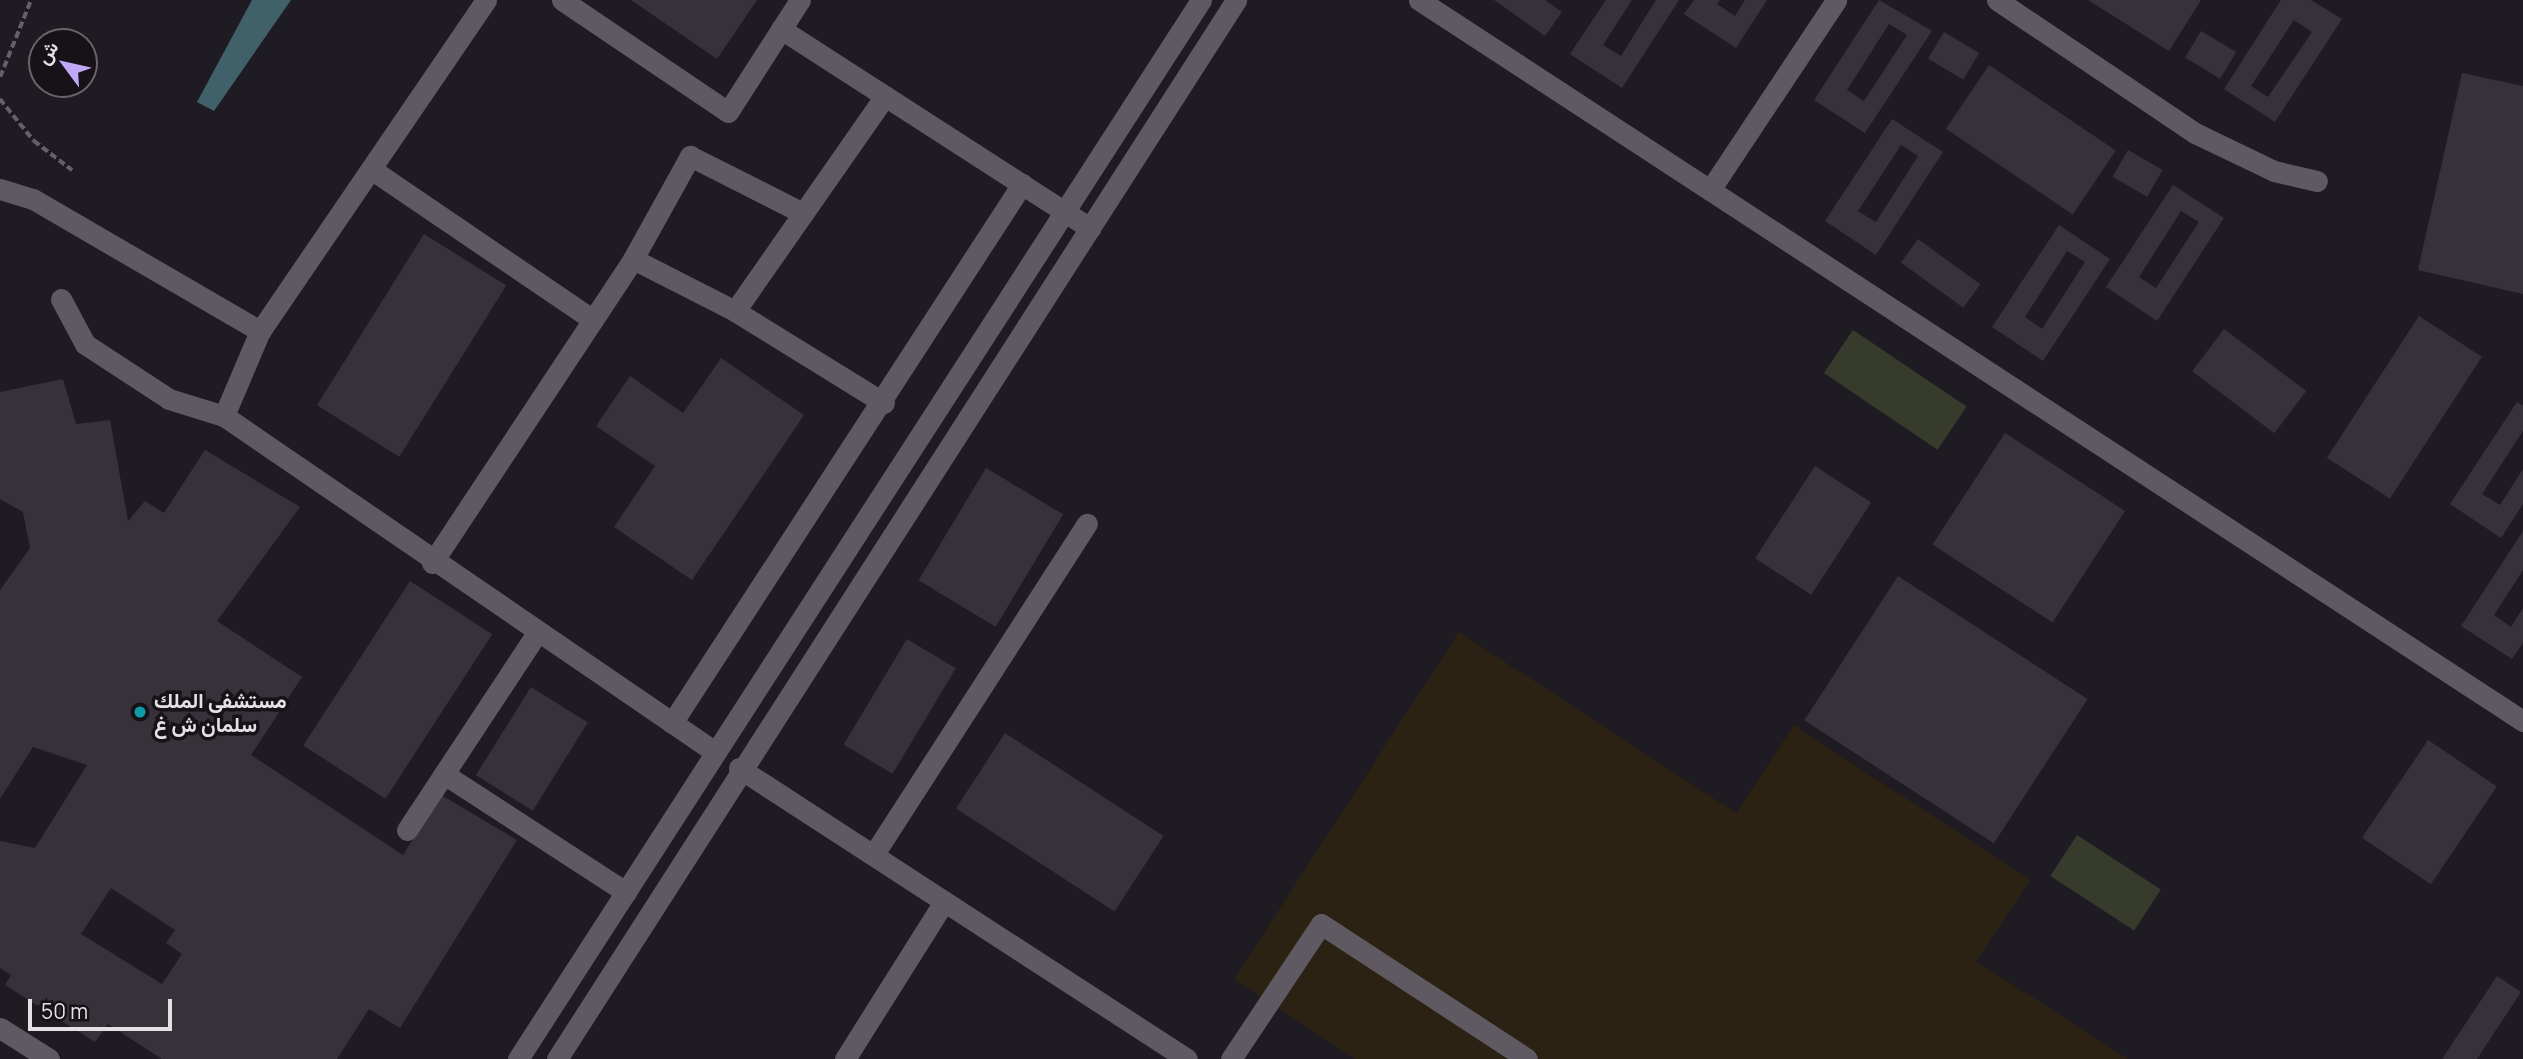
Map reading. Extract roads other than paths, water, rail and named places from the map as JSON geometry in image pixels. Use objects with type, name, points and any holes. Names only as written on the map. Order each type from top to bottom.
[{"type":"street","points":[[224,416],[260,331],[486,0]]},
{"type":"street","points":[[562,0],[729,112],[800,0]]},
{"type":"street","points":[[518,1059],[1061,209],[1201,0]]},
{"type":"street","points":[[557,1059],[739,768],[1236,0]]},
{"type":"street","points":[[1419,0],[2523,721]]},
{"type":"street","points":[[1710,190],[1836,0]]},
{"type":"street","points":[[1997,0],[2195,133],[2274,171],[2317,181]]},
{"type":"street","points":[[782,29],[1090,228]]},
{"type":"street","points":[[735,311],[885,96]]},
{"type":"street","points":[[432,563],[633,259],[690,156],[803,213]]},
{"type":"street","points":[[370,169],[593,320]]},
{"type":"street","points":[[1087,170],[1115,189]]},
{"type":"street","points":[[672,723],[884,403],[1023,184]]},
{"type":"street","points":[[0,189],[33,199],[260,331]]},
{"type":"street","points":[[633,259],[735,311],[884,403]]},
{"type":"street","points":[[61,299],[85,345],[169,399],[224,416],[432,563],[715,752]]},
{"type":"street","points":[[874,854],[1087,524]]},
{"type":"street","points":[[407,830],[537,633]]},
{"type":"street","points":[[739,768],[1188,1059]]},
{"type":"street","points":[[444,774],[626,892]]},
{"type":"street","points":[[845,1059],[944,902]]},
{"type":"street","points":[[1231,1059],[1321,923],[1527,1059]]},
{"type":"street","points":[[0,1028],[49,1059]]},
{"type":"water","points":[[252,0],[291,0],[214,111],[197,102]]},
{"type":"place","name":"مستشفى الملك سلمان ش غ","points":[[140,712]]}]
